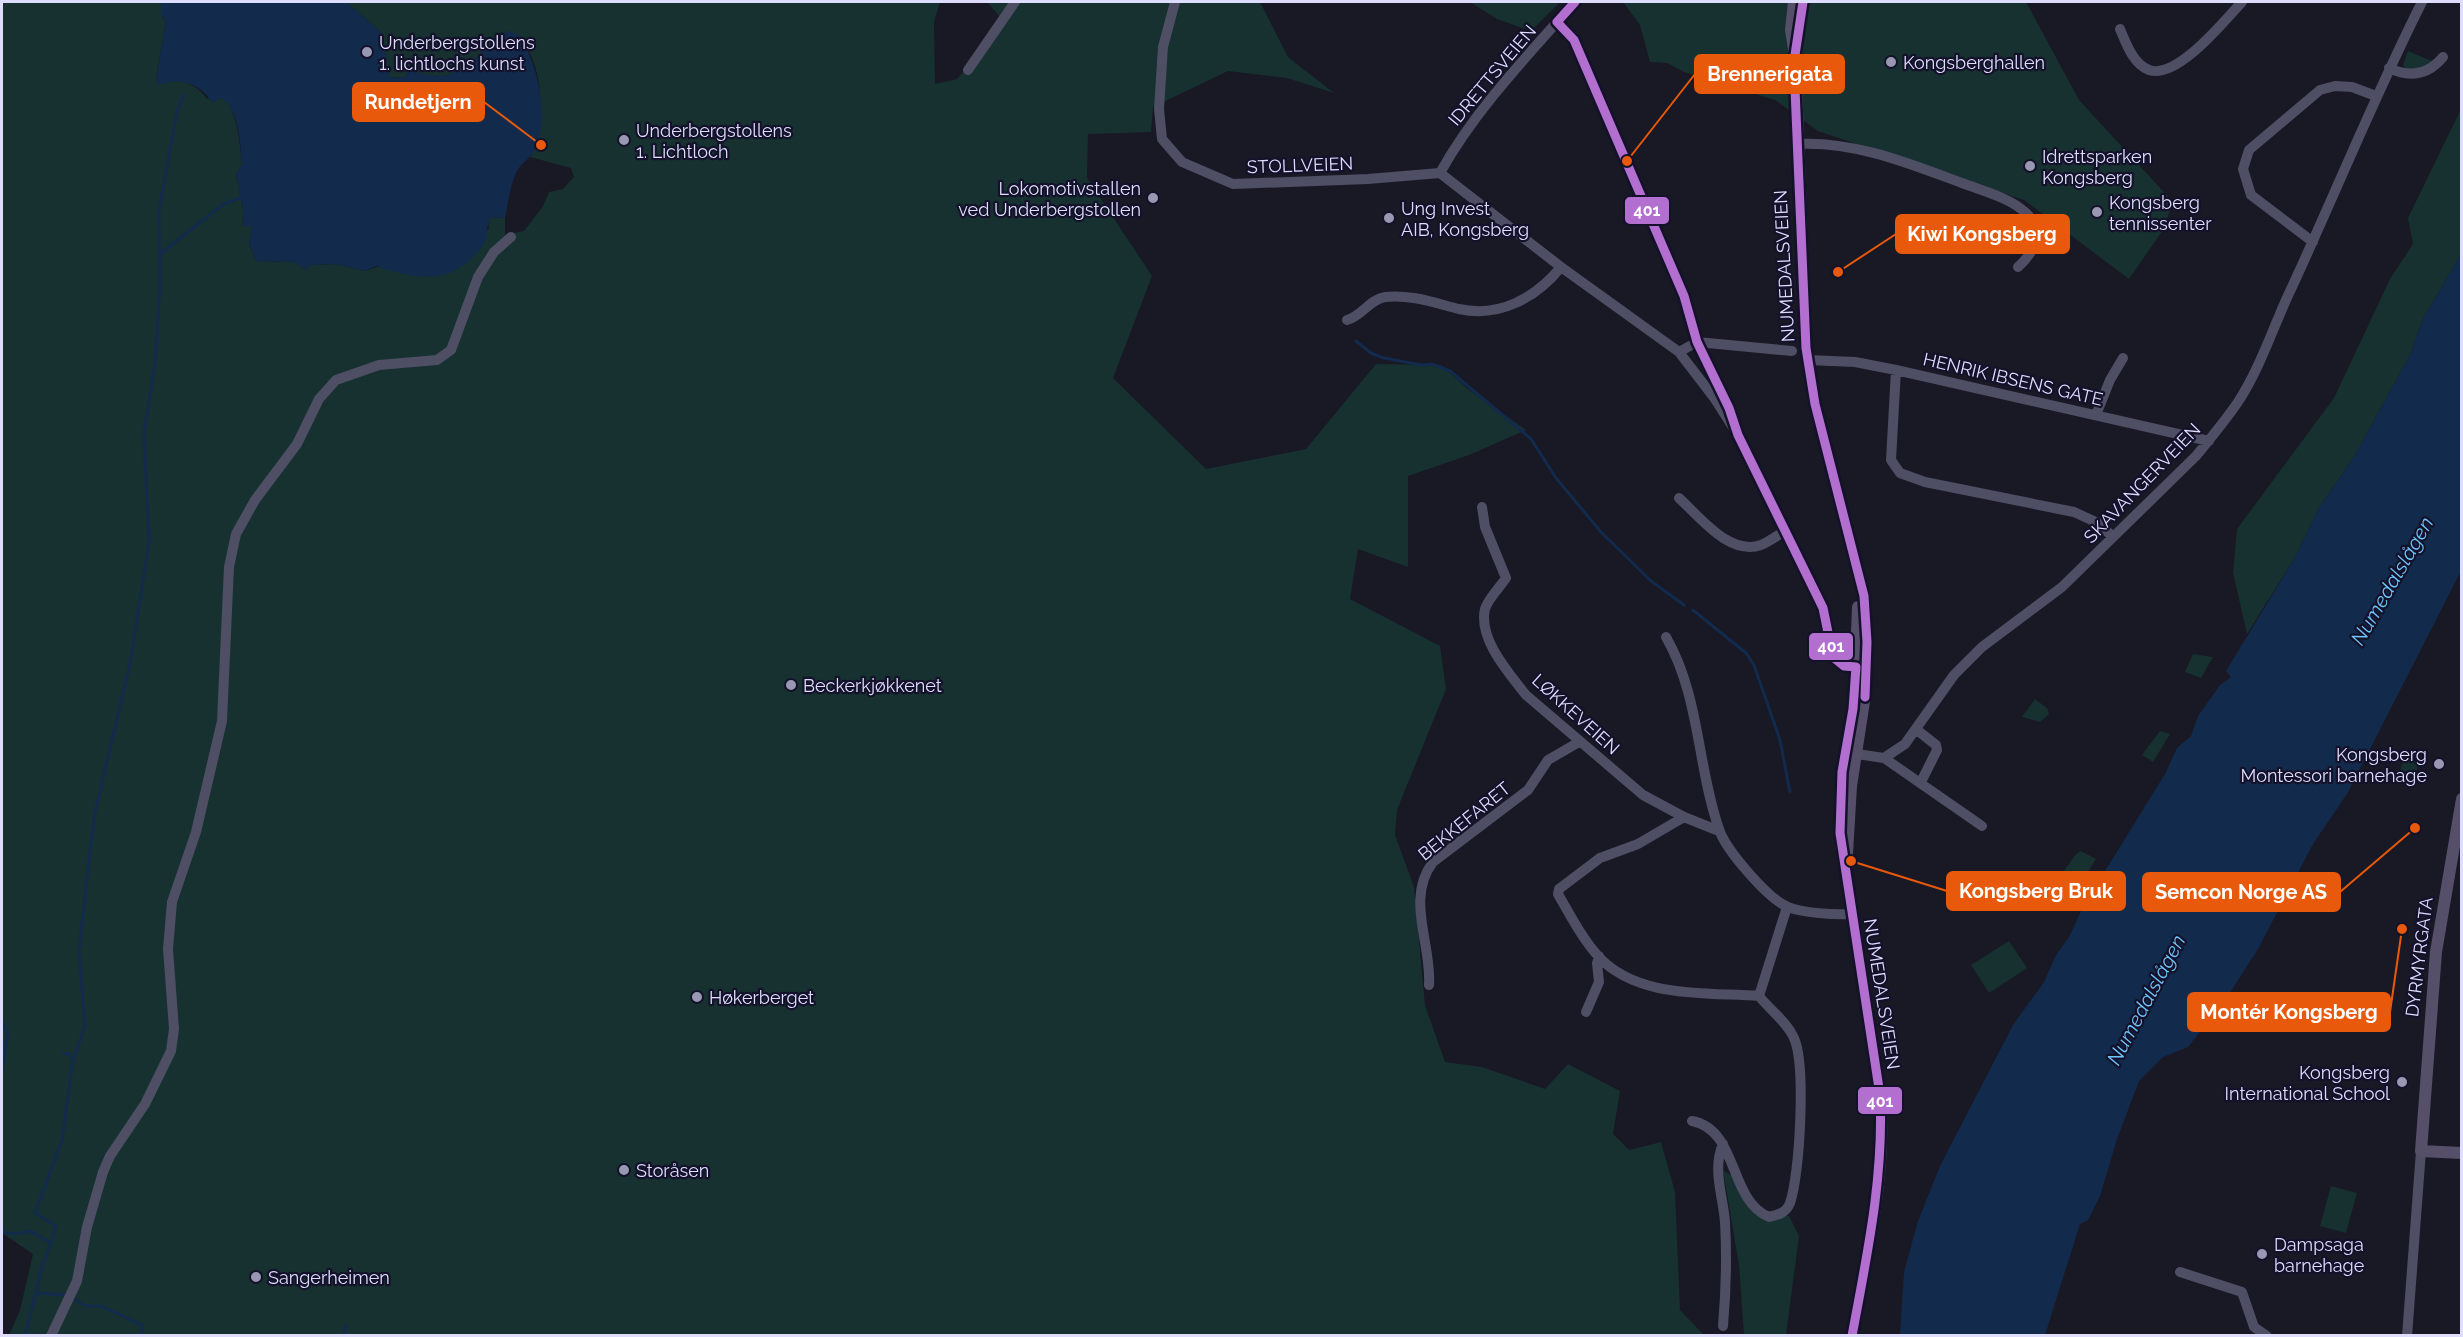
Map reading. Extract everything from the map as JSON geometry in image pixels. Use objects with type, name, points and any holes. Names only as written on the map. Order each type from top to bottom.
[{"type":"main road","name":"NUMEDALSVEIEN","points":[[1794,2],[1791,30],[1795,55],[1808,360],[1815,404],[1859,577],[1866,614],[1861,668],[1863,709],[1850,753],[1839,814],[1842,856],[1880,1095],[1882,1131],[1876,1190],[1852,1335]]},
{"type":"main road","name":"NUMEDALSVEIEN","points":[[1795,55],[1803,2]]},
{"type":"main road","name":"DYRMYRGATA","points":[[2421,1151],[2436,952],[2462,799]]},
{"type":"main road","points":[[2421,1151],[2462,1153]]},
{"type":"street","points":[[968,70],[1015,2]]},
{"type":"street","name":"STOLLVEIEN","points":[[1175,2],[1163,47],[1159,108],[1162,139],[1182,162],[1233,184],[1368,179],[1440,173]]},
{"type":"street","name":"IDRETTSVEIEN","points":[[1440,173],[1455,146],[1495,92],[1575,2]]},
{"type":"street","points":[[2120,30],[2139,63],[2149,70],[2162,71],[2174,68],[2242,2]]},
{"type":"street","name":"SKAVANGERVEIEN","points":[[1884,758],[1895,752],[1917,730],[1954,675],[1982,647],[2062,587],[2209,441],[2239,401],[2336,194],[2376,96],[2422,2]]},
{"type":"street","points":[[1557,22],[1574,40],[1684,296],[1697,342],[1729,408],[1738,435],[1823,608],[1833,657],[1844,666],[1861,668]]},
{"type":"street","points":[[2389,68],[2410,76],[2424,72],[2443,57]]},
{"type":"street","points":[[2313,242],[2251,195],[2245,183],[2243,170],[2249,150],[2320,90],[2335,86],[2352,87],[2376,96]]},
{"type":"street","points":[[1797,144],[1846,146],[1894,158],[2007,201],[2026,213],[2035,228],[2037,242],[2031,256],[2018,267]]},
{"type":"street","points":[[1440,173],[1561,267],[1679,352],[1738,435]]},
{"type":"street","points":[[51,1335],[78,1281],[90,1215],[110,1155],[145,1104],[171,1051],[174,1029],[168,949],[172,902],[196,832],[222,721],[229,567],[236,534],[255,500],[297,444],[319,399],[336,380],[379,365],[437,360],[451,350],[477,277],[494,252],[511,237]]},
{"type":"street","points":[[1347,320],[1358,317],[1367,307],[1383,297],[1425,300],[1462,309],[1499,309],[1520,303],[1561,267]]},
{"type":"street","points":[[1679,352],[1697,342],[1792,351]]},
{"type":"street","points":[[2096,415],[2110,380],[2123,358]]},
{"type":"street","name":"HENRIK IBSENS GATE","points":[[1808,360],[1855,362],[1896,370],[2209,441]]},
{"type":"street","points":[[1896,370],[1891,460],[1900,473],[1925,482],[2074,513],[2098,523],[2114,537]]},
{"type":"street","points":[[1679,498],[1728,541],[1742,548],[1761,545],[1785,531]]},
{"type":"street","name":"LØKKEVEIEN","points":[[1482,507],[1485,527],[1506,578],[1485,607],[1484,625],[1496,652],[1526,695],[1643,795],[1684,817],[1719,831]]},
{"type":"street","points":[[1666,637],[1675,653],[1691,699],[1719,831],[1732,852],[1757,882],[1787,907],[1851,914]]},
{"type":"street","points":[[1917,730],[1936,745],[1937,750],[1921,782]]},
{"type":"street","name":"BEKKEFARET","points":[[1429,985],[1430,973],[1420,908],[1420,889],[1424,874],[1433,862],[1528,790],[1548,760],[1579,742]]},
{"type":"street","points":[[1850,753],[1884,758],[1982,826]]},
{"type":"street","points":[[1684,817],[1638,844],[1600,858],[1559,889],[1558,894],[1595,952],[1617,971],[1640,983],[1672,990],[1759,996],[1794,1037],[1798,1059],[1798,1154],[1790,1203],[1778,1215],[1768,1217],[1757,1212],[1746,1200],[1723,1144],[1704,1124],[1692,1121]]},
{"type":"street","points":[[1759,996],[1787,907]]},
{"type":"street","points":[[1586,1011],[1599,982],[1595,952]]},
{"type":"street","points":[[1723,1144],[1716,1159],[1726,1255],[1723,1326]]},
{"type":"street","name":"DYRMYRGATA","points":[[2407,1335],[2421,1151]]},
{"type":"street","points":[[2180,1272],[2242,1292],[2254,1327],[2266,1335]]},
{"type":"green space","points":[[2,2],[161,2],[161,15],[166,21],[156,79],[158,85],[172,81],[185,82],[197,88],[207,99],[221,98],[231,108],[237,128],[242,165],[236,175],[244,215],[242,225],[252,226],[249,244],[256,261],[294,262],[306,270],[310,265],[336,264],[365,271],[489,229],[488,221],[491,217],[505,218],[505,235],[524,231],[543,206],[549,192],[563,189],[574,177],[571,168],[530,157],[539,135],[541,106],[538,77],[528,51],[507,31],[464,68],[454,73],[428,76],[409,71],[405,77],[389,78],[381,32],[346,2],[940,2],[934,22],[935,84],[957,79],[994,37],[1001,18],[987,2],[1260,2],[1288,57],[1334,93],[1287,78],[1228,71],[1153,107],[1151,132],[1088,134],[1087,178],[1152,276],[1113,378],[1206,469],[1306,449],[1376,364],[1441,365],[1468,389],[1526,430],[1469,455],[1408,476],[1408,567],[1358,549],[1350,599],[1440,646],[1446,689],[1397,810],[1395,835],[1414,887],[1425,1005],[1445,1062],[1482,1067],[1545,1089],[1568,1064],[1620,1091],[1613,1134],[1629,1150],[1661,1142],[1675,1192],[1680,1310],[1704,1335],[9,1335],[20,1310],[33,1254],[2,1233]]},
{"type":"green space","points":[[1470,2],[1560,2],[1531,31],[1497,19]]},
{"type":"green space","name":"Idrettsparken Kongsberg","points":[[1623,2],[2026,2],[2079,100],[2173,202],[2163,230],[2129,279],[2024,200],[1818,131],[1775,100],[1684,72],[1667,63],[1650,62],[1640,25]]},
{"type":"green space","points":[[2408,51],[2434,62],[2428,67],[2406,71],[2403,65]]},
{"type":"green space","points":[[2461,109],[2461,254],[2422,321],[2410,355],[2354,457],[2320,506],[2294,559],[2247,634],[2233,573],[2237,529],[2334,398],[2390,279],[2413,244],[2408,218]]},
{"type":"green space","points":[[2193,654],[2213,657],[2201,678],[2185,672]]},
{"type":"green space","points":[[2035,699],[2047,708],[2049,714],[2040,722],[2022,717]]},
{"type":"green space","points":[[2160,731],[2170,734],[2153,762],[2142,755]]},
{"type":"green space","points":[[2403,759],[2418,762],[2416,776],[2400,773]]},
{"type":"green space","points":[[2081,851],[2096,859],[2079,887],[2061,875],[2076,854]]},
{"type":"green space","points":[[2009,941],[2027,968],[1989,993],[1971,965]]},
{"type":"green space","points":[[1723,1170],[1742,1182],[1762,1211],[1789,1216],[1799,1236],[1786,1335],[1744,1335],[1739,1265]]},
{"type":"green space","points":[[2331,1186],[2357,1193],[2346,1233],[2320,1226]]},
{"type":"water","points":[[161,2],[346,2],[381,32],[390,78],[405,77],[409,70],[442,76],[454,73],[464,68],[507,31],[520,35],[532,61],[540,90],[542,120],[536,148],[518,169],[514,178],[505,218],[491,217],[482,247],[471,260],[446,274],[420,276],[376,266],[365,271],[336,264],[310,265],[306,270],[294,262],[256,261],[249,244],[252,226],[242,226],[244,215],[236,174],[242,165],[241,148],[232,110],[221,98],[212,103],[203,91],[189,84],[174,81],[158,86],[156,79],[166,21],[161,15]]},
{"type":"water","name":"Numedalslågen","points":[[2461,254],[2461,571],[2347,794],[2313,844],[2258,949],[2226,999],[2188,1047],[2163,1057],[2139,1081],[2117,1139],[2100,1196],[2088,1220],[2080,1224],[2045,1335],[1900,1335],[1904,1272],[1918,1221],[1940,1166],[2013,1025],[2044,982],[2084,905],[2165,774],[2177,748],[2191,736],[2198,716],[2220,685],[2231,677],[2226,671],[2294,559],[2320,506],[2354,457],[2410,355],[2422,321]]},
{"type":"waterway","points":[[51,1243],[56,1226],[35,1213],[62,1140],[73,1060],[85,1026],[79,951],[94,817],[130,663],[149,542],[144,434],[155,362],[160,287],[159,211],[177,111],[184,95]]},
{"type":"waterway","points":[[160,254],[222,205],[241,197]]},
{"type":"waterway","points":[[1356,341],[1371,353],[1384,358],[1422,365],[1432,364],[1450,371],[1531,439],[1556,478],[1601,532],[1651,581],[1684,605]]},
{"type":"waterway","points":[[1693,610],[1746,653],[1754,665],[1780,740],[1790,792]]},
{"type":"waterway","points":[[2,1023],[8,1032],[2,1071]]},
{"type":"waterway","points":[[63,1053],[70,1055],[73,1060]]},
{"type":"waterway","points":[[2,1232],[15,1234],[30,1231],[51,1243],[43,1263],[25,1336]]},
{"type":"waterway","points":[[36,1293],[68,1295],[85,1306],[101,1306],[142,1325],[142,1336]]},
{"type":"waterway","points":[[343,1336],[346,1326]]},
{"type":"transit line","name":"401","points":[[1575,2],[1557,22],[1574,40],[1684,296],[1697,342],[1729,408],[1738,435],[1823,608],[1833,657],[1844,666],[1856,667],[1853,709],[1842,772],[1840,833],[1880,1095],[1881,1126],[1873,1216],[1852,1336]]},
{"type":"transit line","name":"401","points":[[1803,2],[1795,55],[1795,89],[1806,348],[1815,404],[1864,596],[1867,642],[1865,697]]},
{"type":"place","name":"Underbergstollens 1. lichtlochs kunst","points":[[367,52]]},
{"type":"place","name":"Kongsberghallen","points":[[1891,62]]},
{"type":"place","name":"Underbergstollens 1. Lichtloch","points":[[624,140]]},
{"type":"place","name":"Rundetjern","points":[[541,145]]},
{"type":"place","name":"Brennerigata","points":[[1627,161]]},
{"type":"place","name":"Idrettsparken Kongsberg","points":[[2030,166]]},
{"type":"place","name":"Lokomotivstallen ved Underbergstollen","points":[[1153,198]]},
{"type":"place","name":"Kongsberg tennissenter","points":[[2097,212]]},
{"type":"place","name":"Ung Invest AIB, Kongsberg","points":[[1389,218]]},
{"type":"place","name":"Kiwi Kongsberg","points":[[1838,272]]},
{"type":"place","name":"Beckerkjøkkenet","points":[[791,685]]},
{"type":"place","name":"Kongsberg Montessori barnehage","points":[[2439,764]]},
{"type":"place","name":"Semcon Norge AS","points":[[2415,828]]},
{"type":"place","name":"Kongsberg Bruk","points":[[1851,861]]},
{"type":"place","name":"Montér Kongsberg","points":[[2402,929]]},
{"type":"place","name":"Høkerberget","points":[[697,997]]},
{"type":"place","name":"Kongsberg International School","points":[[2402,1082]]},
{"type":"place","name":"Storåsen","points":[[624,1170]]},
{"type":"place","name":"Dampsaga barnehage","points":[[2262,1254]]},
{"type":"place","name":"Sangerheimen","points":[[256,1277]]}]
